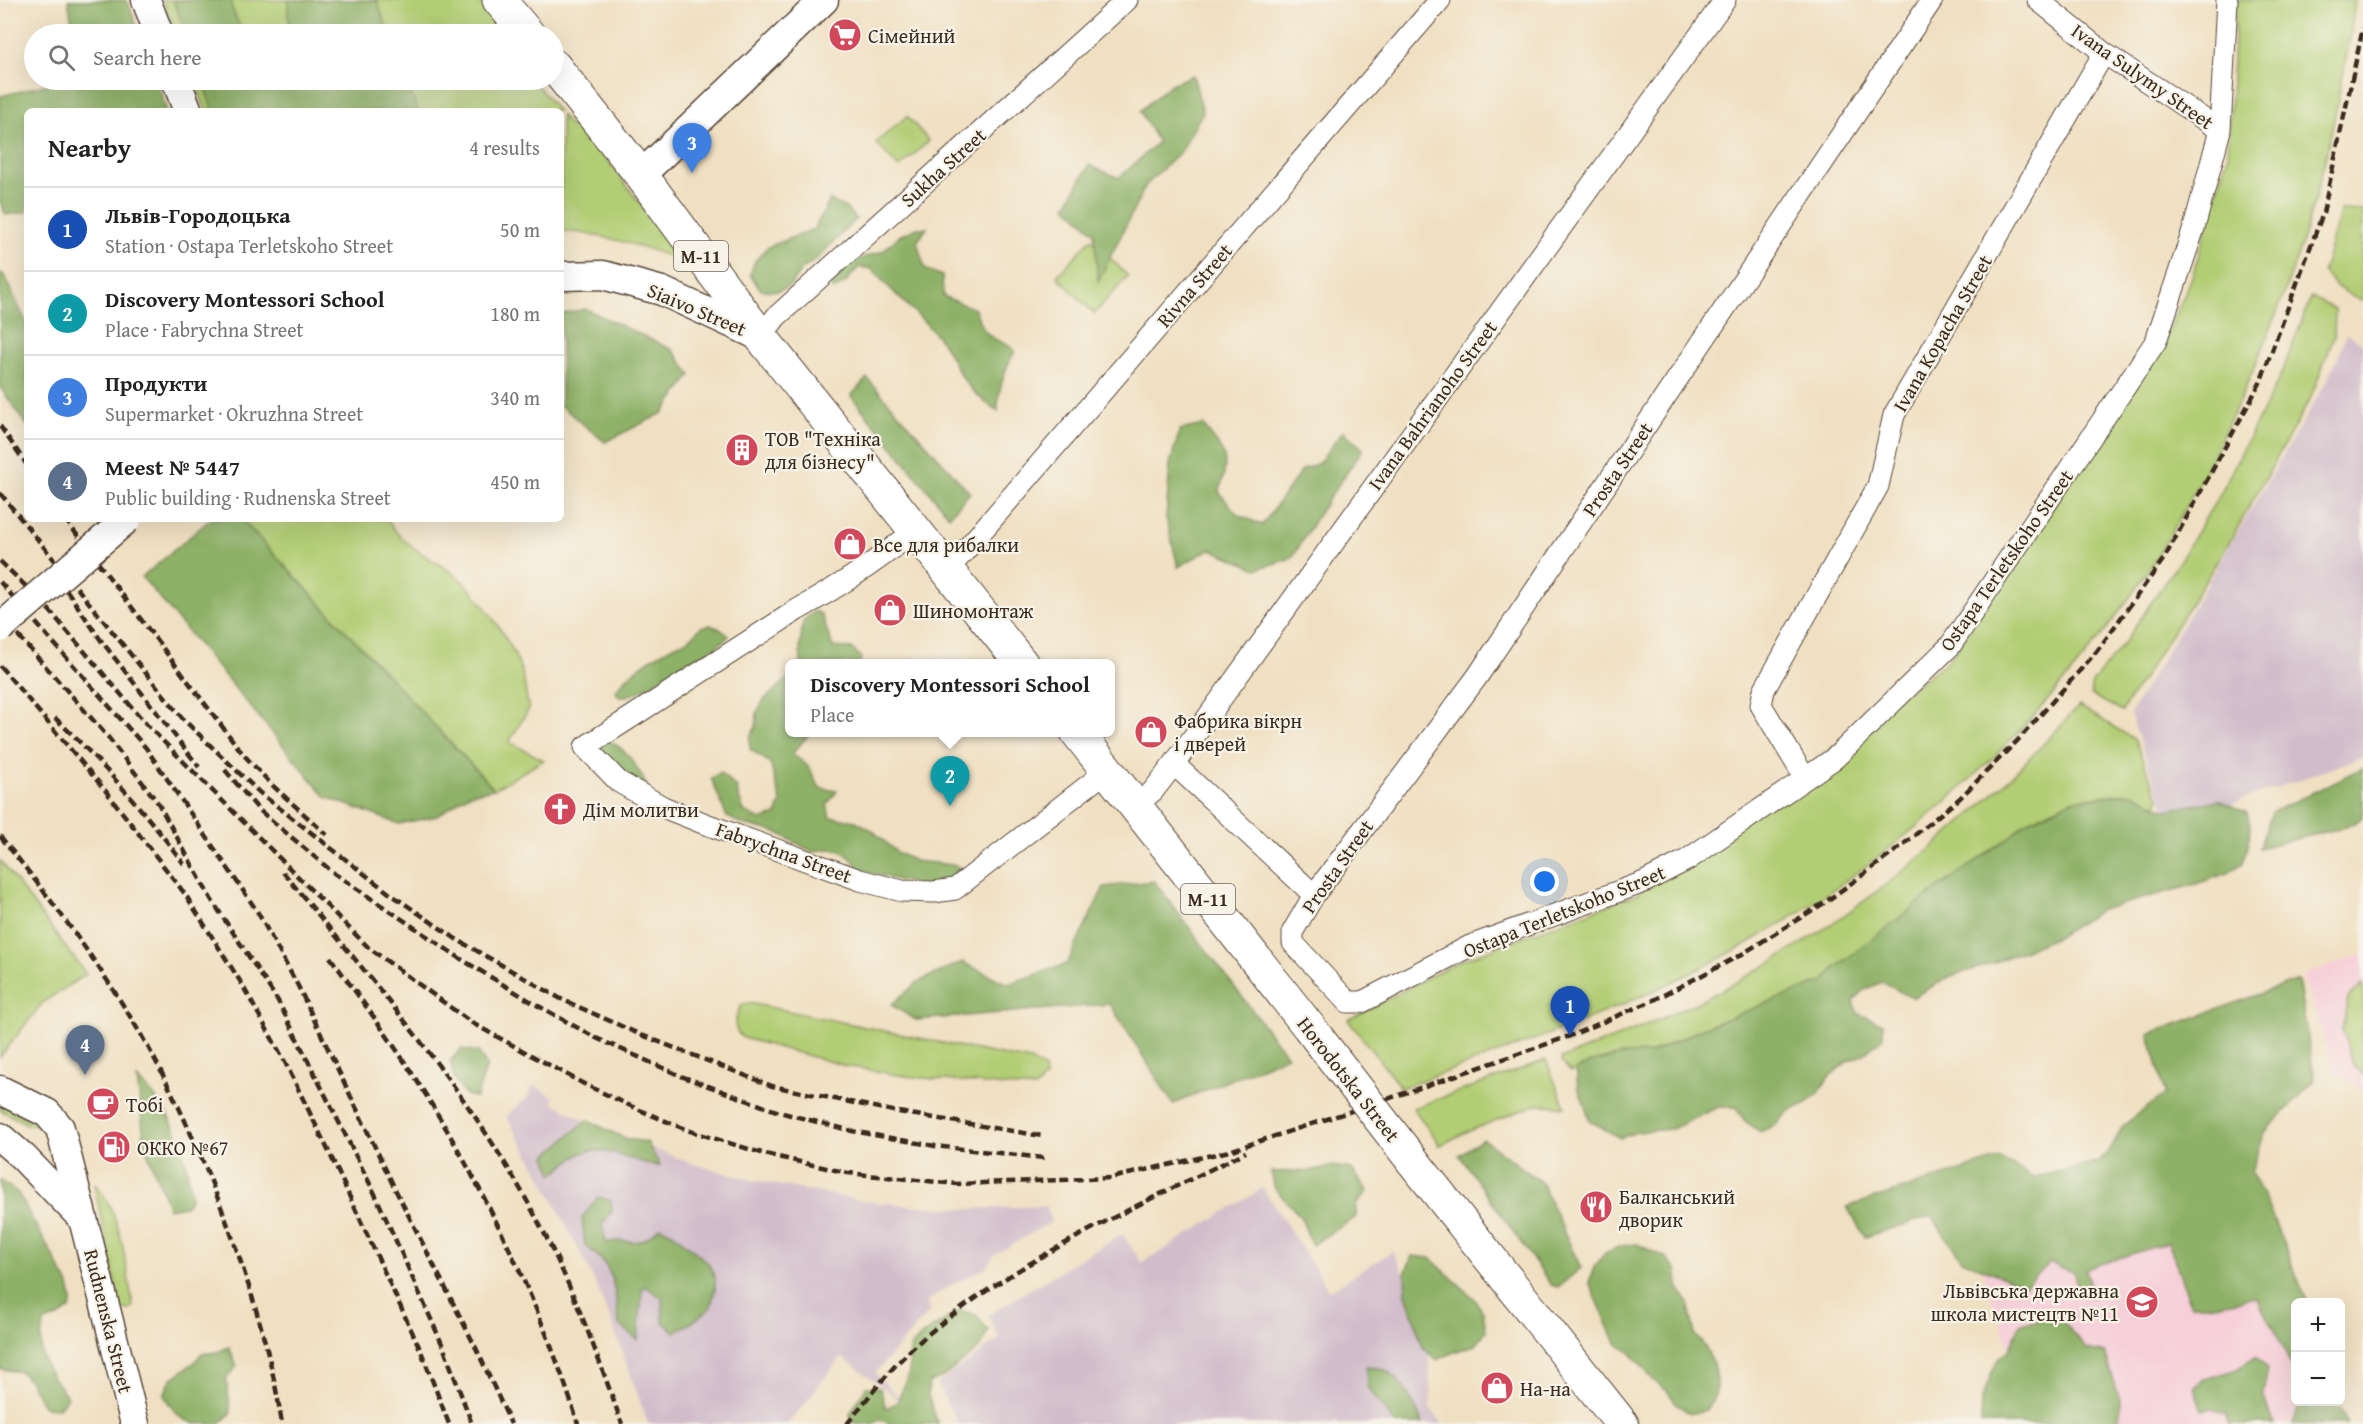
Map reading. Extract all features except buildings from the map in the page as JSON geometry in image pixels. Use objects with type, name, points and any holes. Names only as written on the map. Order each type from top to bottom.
[{"type":"main road","points":[[146,0],[155,24]]},
{"type":"main road","points":[[499,0],[519,24]]},
{"type":"main road","points":[[641,175],[824,0]]},
{"type":"main road","name":"М-11","points":[[564,79],[641,175],[761,337],[1019,659]]},
{"type":"main road","points":[[180,90],[187,108]]},
{"type":"main road","name":"Siaivo Street","points":[[564,276],[603,275],[662,291],[761,337]]},
{"type":"main road","points":[[0,628],[124,522]]},
{"type":"main road","name":"Horodotska Street","points":[[1081,737],[1622,1424]]},
{"type":"main road","points":[[0,1090],[47,1113],[60,1128],[43,1143],[0,1135]]},
{"type":"main road","name":"Rudnenska Street","points":[[60,1128],[135,1424]]},
{"type":"main road","points":[[0,1135],[82,1217]]},
{"type":"street","name":"Sukha Street","points":[[761,337],[776,317],[1127,0]]},
{"type":"street","name":"Rivna Street","points":[[947,569],[963,554],[1440,0]]},
{"type":"street","name":"Ivana Bahrianoho Street","points":[[1135,806],[1153,791],[1173,764],[1725,0]]},
{"type":"street","name":"Prosta Street","points":[[1293,931],[1314,895],[1477,677],[1932,0]]},
{"type":"street","name":"Ivana Sulymy Street","points":[[2038,0],[2104,53],[2220,130]]},
{"type":"street","name":"Ostapa Terletskoho Street","points":[[1293,931],[1293,943],[1348,1002],[1362,1002],[1470,946],[1644,882],[1687,860],[1835,758],[1950,646],[2156,342],[2193,228],[2220,130],[2227,0]]},
{"type":"street","name":"Ivana Kopacha Street","points":[[1805,778],[1761,705],[1764,690],[1878,486],[1894,415],[2104,53]]},
{"type":"street","name":"Fabrychna Street","points":[[915,530],[891,550],[828,593],[797,610],[585,747],[619,782],[663,807],[861,880],[902,891],[934,892],[955,889],[1108,770]]},
{"type":"street","points":[[1173,764],[1314,895]]},
{"type":"shaded area","points":[[2347,333],[2363,344],[2363,757],[2206,813],[2170,814],[2163,805],[2130,714],[2330,376]]},
{"type":"shaded area","points":[[2363,954],[2363,1088],[2336,1074],[2302,975]]},
{"type":"shaded area","points":[[534,1085],[554,1097],[553,1103],[591,1123],[693,1164],[752,1180],[864,1201],[926,1207],[965,1209],[1047,1206],[1051,1222],[994,1255],[986,1268],[951,1285],[927,1302],[929,1312],[875,1373],[926,1424],[920,1424],[891,1393],[842,1357],[788,1424],[648,1424],[614,1328],[594,1280],[540,1174],[506,1116],[526,1099]]},
{"type":"shaded area","name":"Львівська державна школа мистецтв №11","points":[[2249,1179],[2291,1305],[2291,1406],[2325,1406],[2331,1424],[2035,1424],[1982,1269]]},
{"type":"shaded area","points":[[1263,1188],[1329,1291],[1393,1251],[1428,1326],[1431,1409],[1443,1424],[955,1424],[957,1421],[937,1384],[999,1339],[988,1315],[1122,1234],[1142,1263]]},
{"type":"green space","points":[[68,0],[127,0],[136,24],[72,24]]},
{"type":"green space","points":[[163,0],[479,0],[497,24],[172,24]]},
{"type":"green space","points":[[173,0],[232,0],[232,8],[239,24],[182,24]]},
{"type":"green space","points":[[288,0],[377,0],[385,24],[289,24]]},
{"type":"green space","points":[[2236,0],[2355,0],[2342,81],[2311,214],[2268,336],[2232,416],[2184,510],[2153,563],[2116,616],[2076,667],[1988,763],[1940,807],[1838,887],[1739,948],[1645,995],[1500,1053],[1401,1088],[1348,1020],[1457,962],[1637,894],[1949,660],[2162,347],[2192,277],[2228,156]]},
{"type":"green space","points":[[1193,75],[1203,112],[1181,151],[1146,185],[1098,282],[1094,232],[1066,206],[1089,165],[1119,178],[1158,142],[1140,111],[1171,84]]},
{"type":"green space","points":[[24,90],[160,90],[166,108],[24,108],[24,212],[6,215],[0,202],[0,96]]},
{"type":"green space","points":[[198,90],[541,90],[556,108],[205,108]]},
{"type":"green space","points":[[206,90],[410,90],[417,108],[212,108]]},
{"type":"green space","points":[[907,116],[929,141],[899,168],[876,143]]},
{"type":"green space","points":[[564,119],[569,125],[591,138],[685,263],[624,242],[564,231]]},
{"type":"green space","points":[[830,200],[846,208],[856,219],[816,260],[801,270],[790,286],[778,291],[761,290],[750,275],[755,261],[768,247],[814,229]]},
{"type":"green space","points":[[2341,210],[2363,211],[2363,302],[2337,287],[2323,271]]},
{"type":"green space","points":[[917,228],[927,228],[917,242],[925,269],[942,276],[943,296],[975,309],[986,332],[1015,351],[1002,380],[998,411],[971,389],[960,375],[941,341],[872,269],[859,267],[845,283],[833,290],[828,281],[839,266],[883,251],[899,236]]},
{"type":"green space","points":[[1091,239],[1128,276],[1094,314],[1057,276]]},
{"type":"green space","points":[[0,272],[4,275],[24,318],[24,422],[0,387]]},
{"type":"green space","points":[[2311,297],[2335,309],[2334,337],[2310,399],[2229,543],[2122,711],[2091,695],[2093,682],[2124,643],[2182,557],[2220,494],[2282,373]]},
{"type":"green space","points":[[586,309],[673,350],[691,375],[663,413],[605,442],[564,408],[564,313]]},
{"type":"green space","points":[[867,378],[970,493],[949,516],[851,396]]},
{"type":"green space","points":[[1203,425],[1224,456],[1224,471],[1219,492],[1237,514],[1262,525],[1302,470],[1319,463],[1343,431],[1363,449],[1319,513],[1292,558],[1257,569],[1210,549],[1178,567],[1166,518],[1170,464],[1180,430]]},
{"type":"green space","points":[[207,522],[244,522],[494,789],[469,794],[437,816],[399,824],[326,797],[142,577]]},
{"type":"green space","points":[[244,522],[389,522],[408,544],[463,582],[494,619],[511,648],[523,677],[529,709],[509,742],[544,760],[494,789]]},
{"type":"green space","points":[[815,611],[821,614],[833,647],[852,649],[861,659],[801,659],[803,621]]},
{"type":"green space","points":[[710,625],[729,636],[712,649],[637,692],[620,697],[615,691],[645,663],[689,639],[701,627]]},
{"type":"green space","points":[[785,682],[785,737],[807,737],[792,754],[808,766],[820,788],[837,791],[827,805],[830,817],[856,821],[872,830],[898,853],[915,861],[955,865],[972,875],[943,892],[860,870],[850,858],[835,849],[813,852],[776,832],[742,824],[727,817],[711,778],[720,773],[738,789],[744,811],[760,820],[776,815],[781,802],[770,763],[750,749],[750,737],[756,727],[757,712],[764,700]]},
{"type":"green space","points":[[2079,706],[2134,739],[2159,798],[2157,805],[2132,793],[2073,800],[2023,824],[2011,836],[1938,888],[1835,968],[1824,981],[1703,1028],[1651,1053],[1626,1054],[1592,1062],[1571,1072],[1561,1062],[1561,1059],[1664,1017],[1724,989],[1774,961],[1869,898],[1914,863],[1999,788]]},
{"type":"green space","points":[[601,738],[610,741],[630,757],[648,788],[600,763]]},
{"type":"green space","points":[[2363,768],[2363,818],[2346,827],[2259,848],[2272,812]]},
{"type":"green space","points":[[2133,793],[2166,810],[2219,800],[2247,813],[2251,830],[2243,863],[2228,873],[2196,884],[2101,910],[2055,938],[1985,966],[1951,976],[1912,998],[1882,982],[1862,991],[1854,1001],[1857,1013],[1883,1024],[1883,1038],[1864,1054],[1848,1061],[1828,1078],[1819,1093],[1805,1104],[1789,1111],[1776,1125],[1760,1132],[1745,1121],[1735,1107],[1718,1107],[1672,1129],[1637,1132],[1620,1138],[1590,1121],[1578,1087],[1576,1069],[1592,1062],[1626,1054],[1651,1053],[1703,1028],[1824,981],[1835,968],[1938,888],[2011,836],[2023,824],[2073,800]]},
{"type":"green space","points":[[0,860],[86,974],[43,1002],[0,1057]]},
{"type":"green space","points":[[1154,881],[1287,1056],[1173,1104],[1110,1004],[916,1020],[891,1005],[918,982],[962,962],[1008,984],[1067,964],[1104,887]]},
{"type":"green space","points":[[2298,980],[2315,1080],[2265,1132],[2251,1172],[2267,1203],[2305,1298],[2291,1298],[2291,1367],[2285,1351],[2256,1297],[2215,1305],[2191,1305],[2168,1242],[2085,1269],[2094,1297],[2081,1295],[2073,1272],[2050,1263],[2025,1286],[1962,1260],[1931,1216],[1865,1237],[1847,1207],[2000,1158],[2033,1178],[2097,1162],[2108,1153],[2124,1125],[2165,1094],[2149,1034]]},
{"type":"green space","points":[[2363,984],[2363,1075],[2353,1065],[2342,1030],[2348,998]]},
{"type":"green space","points":[[749,1003],[1030,1061],[1044,1068],[1045,1078],[1035,1088],[1016,1087],[904,1076],[846,1066],[743,1038],[737,1030],[736,1019],[741,1005]]},
{"type":"green space","points":[[461,1049],[478,1052],[487,1066],[476,1098],[464,1094],[454,1078],[450,1061]]},
{"type":"green space","points":[[1546,1060],[1565,1107],[1538,1104],[1466,1132],[1439,1146],[1413,1108]]},
{"type":"green space","points":[[137,1079],[160,1104],[176,1133],[189,1182],[191,1199],[185,1206],[169,1209],[145,1146]]},
{"type":"green space","points":[[0,1104],[36,1122],[35,1125],[29,1125],[0,1110]]},
{"type":"green space","points":[[587,1120],[626,1139],[647,1142],[660,1166],[609,1152],[589,1151],[580,1154],[553,1174],[546,1156]]},
{"type":"green space","points":[[1483,1139],[1541,1182],[1581,1268],[1558,1287],[1551,1285],[1459,1155]]},
{"type":"green space","points":[[1333,1166],[1352,1169],[1368,1192],[1356,1204],[1356,1217],[1312,1245],[1300,1216],[1275,1189],[1271,1172],[1308,1171]]},
{"type":"green space","points":[[0,1180],[18,1193],[69,1285],[72,1300],[70,1309],[45,1322],[41,1343],[44,1362],[54,1380],[68,1397],[59,1408],[44,1407],[29,1380],[21,1372],[0,1369]]},
{"type":"green space","points":[[94,1184],[103,1195],[117,1224],[133,1305],[130,1310],[122,1309],[120,1305]]},
{"type":"green space","points":[[598,1197],[611,1201],[612,1211],[602,1224],[606,1243],[639,1241],[660,1227],[674,1234],[708,1263],[715,1277],[715,1290],[710,1308],[675,1332],[663,1322],[662,1298],[645,1286],[642,1290],[638,1340],[619,1324],[615,1290],[608,1270],[603,1261],[585,1246],[582,1218]]},
{"type":"green space","points":[[1637,1244],[1667,1258],[1677,1271],[1678,1288],[1688,1302],[1695,1335],[1706,1348],[1717,1380],[1715,1397],[1706,1410],[1690,1414],[1653,1380],[1632,1354],[1616,1343],[1589,1282],[1594,1267],[1605,1253],[1620,1246]]},
{"type":"green space","points":[[1412,1256],[1430,1258],[1473,1297],[1483,1312],[1486,1331],[1475,1345],[1436,1360],[1423,1347],[1406,1294],[1405,1274]]},
{"type":"green space","points":[[960,1310],[976,1315],[988,1330],[980,1348],[943,1377],[929,1382],[928,1395],[938,1424],[892,1424],[880,1420],[872,1424],[853,1423],[850,1414],[866,1387],[880,1388],[886,1408],[897,1403],[909,1372],[910,1348],[922,1335]]},
{"type":"green space","points":[[2058,1316],[2086,1349],[2105,1353],[2120,1400],[2120,1424],[1981,1424],[1982,1398],[1997,1360],[2009,1350],[2020,1324]]},
{"type":"green space","points":[[229,1347],[237,1366],[226,1379],[231,1413],[219,1424],[199,1424],[180,1417],[164,1395],[171,1379],[196,1361],[201,1354],[217,1352]]},
{"type":"green space","points":[[2256,1357],[2268,1369],[2263,1394],[2273,1424],[2229,1424],[2226,1414],[2212,1409],[2202,1410],[2194,1388],[2204,1379],[2235,1370]]},
{"type":"green space","points":[[1366,1367],[1383,1369],[1397,1380],[1412,1402],[1422,1424],[1395,1424],[1367,1386]]},
{"type":"green space","points":[[2299,1406],[2337,1406],[2347,1424],[2293,1424]]},
{"type":"railway","points":[[0,561],[44,604],[147,725],[369,948],[472,1023],[584,1084],[635,1108],[687,1130],[765,1154],[848,1173],[957,1184],[1111,1178],[1229,1151],[1373,1104],[1570,1036],[1652,1001],[1739,956],[1824,903],[1893,853],[1960,798],[2021,737],[2097,651],[2165,557],[2260,383],[2323,213],[2363,28]]},
{"type":"railway","points":[[0,426],[24,461]]},
{"type":"railway","points":[[0,493],[184,720],[260,793],[389,893],[456,939],[561,999],[639,1034],[772,1086],[898,1112],[1042,1136]]},
{"type":"railway","points":[[67,522],[243,754],[272,785],[327,835]]},
{"type":"railway","points":[[59,579],[100,639],[199,767]]},
{"type":"railway","points":[[0,582],[146,748],[257,911],[298,986],[511,1424]]},
{"type":"railway","points":[[0,615],[108,737],[158,803],[211,899],[278,1001],[375,1194],[443,1346],[472,1424]]},
{"type":"railway","points":[[0,666],[105,790],[185,894],[240,981],[284,1060],[328,1150],[421,1351],[449,1424]]},
{"type":"railway","points":[[55,718],[122,788],[184,864]]},
{"type":"railway","points":[[225,770],[258,809],[335,874],[461,959],[596,1038],[681,1076],[779,1112],[852,1131],[935,1146],[1044,1158]]},
{"type":"railway","points":[[0,836],[62,915],[119,998],[177,1103],[208,1175],[243,1269],[269,1357],[282,1424]]},
{"type":"railway","points":[[283,872],[422,1043],[454,1087],[514,1179],[541,1227],[575,1299],[622,1424]]},
{"type":"railway","points":[[330,957],[404,1061],[456,1145],[480,1190],[545,1331],[578,1424]]},
{"type":"railway","points":[[847,1424],[904,1356],[926,1336],[1001,1282],[1080,1235],[1246,1152]]},
{"type":"place","name":"Сімейний","points":[[845,35]]},
{"type":"place","name":"Продукти","points":[[692,173]]},
{"type":"place","name":"ТОВ \"Техніка для бізнесу\"","points":[[742,450]]},
{"type":"place","name":"Все для рибалки","points":[[850,544]]},
{"type":"place","name":"Шиномонтаж","points":[[890,610]]},
{"type":"place","name":"Фабрика вікрн і дверей","points":[[1151,732]]},
{"type":"place","name":"Discovery Montessori School","points":[[950,806]]},
{"type":"place","name":"Дім молитви","points":[[560,809]]},
{"type":"place","name":"Львів-Городоцька","points":[[1570,1036]]},
{"type":"place","name":"Meest № 5447","points":[[85,1075]]},
{"type":"place","name":"Тобі","points":[[103,1104]]},
{"type":"place","name":"ОККО №67","points":[[114,1147]]},
{"type":"place","name":"Балканський дворик","points":[[1596,1207]]},
{"type":"place","name":"Львівська державна школа мистецтв №11","points":[[2142,1302]]},
{"type":"place","name":"На-на","points":[[1497,1388]]}]
